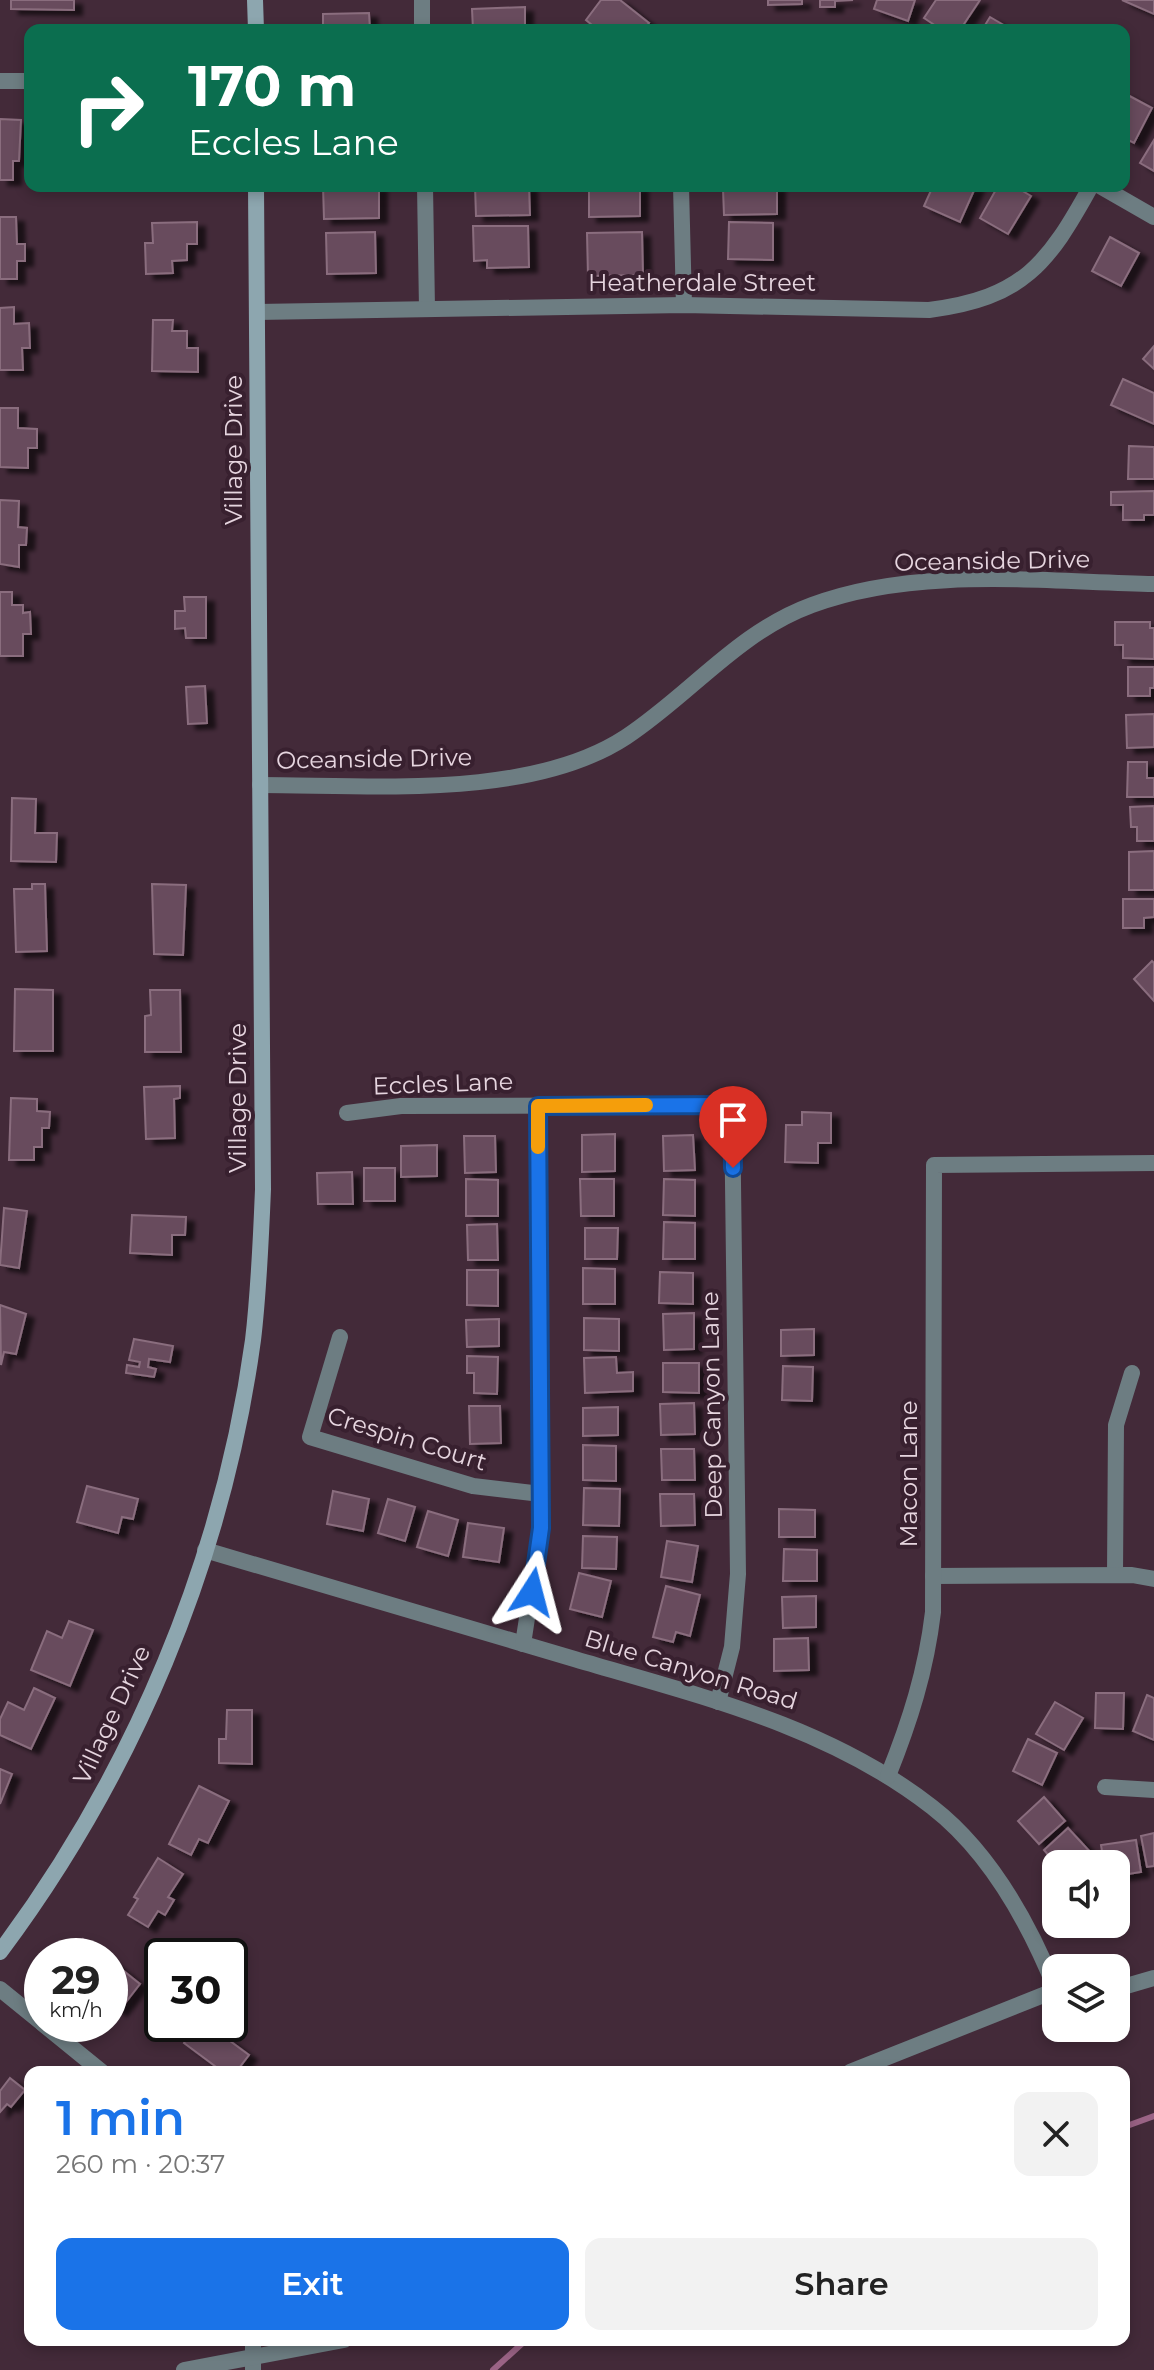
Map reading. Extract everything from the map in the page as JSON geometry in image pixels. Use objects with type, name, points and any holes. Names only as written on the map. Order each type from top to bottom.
[{"type":"main road","points":[[255,0],[256,24]]},
{"type":"main road","name":"Village Drive","points":[[0,1952],[33,1908],[107,1786],[149,1700],[205,1550],[238,1424],[260,1271],[263,1189],[256,192]]},
{"type":"street","points":[[422,0],[422,24]]},
{"type":"street","points":[[0,81],[24,81]]},
{"type":"street","points":[[425,192],[427,309]]},
{"type":"street","points":[[681,192],[684,305]]},
{"type":"street","name":"Heatherdale Street","points":[[257,312],[684,305],[929,310],[965,306],[999,293],[1031,274],[1059,244],[1088,192]]},
{"type":"street","points":[[1110,192],[1154,217]]},
{"type":"street","name":"Oceanside Drive","points":[[260,785],[499,781],[564,765],[623,739],[662,711],[732,650],[768,626],[811,605],[847,594],[888,585],[941,581],[1154,584]]},
{"type":"street","name":"Eccles Lane","points":[[347,1113],[401,1106],[732,1105]]},
{"type":"street","name":"Deep Canyon Lane","points":[[718,1702],[732,1647],[738,1574],[732,1105]]},
{"type":"street","points":[[523,1644],[537,1567],[541,1494],[538,1106]]},
{"type":"street","name":"Macon Lane","points":[[888,1776],[914,1713],[926,1665],[933,1612],[934,1165],[1154,1163]]},
{"type":"street","name":"Crespin Court","points":[[340,1337],[310,1437],[473,1486],[541,1494]]},
{"type":"street","points":[[1115,1575],[1116,1425],[1132,1373]]},
{"type":"street","name":"Blue Canyon Road","points":[[205,1550],[718,1702],[805,1731],[888,1776],[934,1809],[982,1858],[1015,1905],[1042,1955]]},
{"type":"street","points":[[933,1576],[1115,1575],[1154,1579]]},
{"type":"street","points":[[1105,1787],[1154,1790]]},
{"type":"street","points":[[1130,1985],[1154,1978]]},
{"type":"street","points":[[0,1989],[24,2009]]},
{"type":"street","points":[[865,2066],[1042,1996]]},
{"type":"street","points":[[64,2042],[94,2066]]},
{"type":"street","points":[[184,2370],[308,2346]]},
{"type":"building","points":[[11,0],[74,0],[74,10],[11,9]]},
{"type":"building","points":[[601,0],[620,0],[649,23],[591,24],[586,20]]},
{"type":"building","points":[[768,0],[802,0],[802,4],[768,5]]},
{"type":"building","points":[[820,0],[853,0],[835,1],[835,7],[820,7]]},
{"type":"building","points":[[877,0],[915,0],[908,21],[874,9]]},
{"type":"building","points":[[936,0],[980,0],[964,24],[933,24],[924,18]]},
{"type":"building","points":[[1122,0],[1154,0],[1154,14]]},
{"type":"building","points":[[525,7],[525,24],[473,24],[472,9]]},
{"type":"building","points":[[369,13],[370,24],[323,24],[323,14]]},
{"type":"building","points":[[990,17],[1002,24],[986,24]]},
{"type":"building","points":[[1130,96],[1152,108],[1134,143],[1130,141]]},
{"type":"building","points":[[0,119],[21,120],[19,161],[13,161],[13,180],[0,180]]},
{"type":"building","points":[[1154,140],[1154,171],[1140,163]]},
{"type":"building","points":[[323,192],[379,192],[379,218],[324,219]]},
{"type":"building","points":[[475,192],[529,192],[530,215],[476,216]]},
{"type":"building","points":[[589,192],[640,192],[640,216],[589,217]]},
{"type":"building","points":[[723,192],[777,192],[777,214],[724,215]]},
{"type":"building","points":[[930,192],[973,192],[960,222],[924,206]]},
{"type":"building","points":[[995,192],[1024,192],[1031,196],[1008,234],[980,218]]},
{"type":"building","points":[[0,217],[16,217],[17,244],[25,244],[25,261],[17,261],[17,279],[0,279]]},
{"type":"building","points":[[197,222],[197,244],[187,244],[187,260],[172,261],[173,273],[146,274],[145,243],[153,243],[152,223]]},
{"type":"building","points":[[729,222],[773,223],[773,260],[728,259]]},
{"type":"building","points":[[473,226],[528,226],[529,267],[487,268],[487,260],[474,261]]},
{"type":"building","points":[[375,232],[376,273],[327,274],[326,233]]},
{"type":"building","points":[[642,232],[643,275],[588,276],[587,233]]},
{"type":"building","points":[[1110,237],[1139,253],[1121,286],[1092,271]]},
{"type":"building","points":[[14,307],[14,324],[29,323],[30,348],[22,348],[23,370],[0,370],[0,308]]},
{"type":"building","points":[[153,320],[173,320],[172,331],[187,331],[187,348],[198,348],[198,372],[152,371]]},
{"type":"building","points":[[1154,346],[1154,369],[1143,359]]},
{"type":"building","points":[[1123,379],[1154,393],[1154,424],[1111,405]]},
{"type":"building","points":[[0,408],[18,408],[18,428],[37,429],[37,448],[28,448],[28,468],[0,467]]},
{"type":"building","points":[[1129,446],[1154,447],[1154,479],[1128,479]]},
{"type":"building","points":[[1154,491],[1154,515],[1144,515],[1144,520],[1123,520],[1123,505],[1111,505],[1111,492]]},
{"type":"building","points":[[0,500],[19,501],[18,527],[27,528],[26,545],[19,545],[19,567],[0,564]]},
{"type":"building","points":[[0,592],[12,592],[12,605],[23,605],[23,613],[30,612],[31,634],[23,634],[23,656],[0,656]]},
{"type":"building","points":[[184,597],[206,597],[206,638],[186,638],[185,628],[175,629],[175,611],[185,611]]},
{"type":"building","points":[[1115,622],[1150,622],[1150,628],[1154,628],[1154,659],[1123,658],[1123,645],[1115,645]]},
{"type":"building","points":[[1128,667],[1154,667],[1154,688],[1150,688],[1150,696],[1128,696]]},
{"type":"building","points":[[205,686],[207,723],[188,724],[186,687]]},
{"type":"building","points":[[1154,714],[1154,747],[1127,748],[1126,715]]},
{"type":"building","points":[[1128,762],[1147,762],[1147,778],[1154,778],[1154,797],[1127,797]]},
{"type":"building","points":[[12,798],[36,799],[35,833],[57,833],[56,862],[11,861]]},
{"type":"building","points":[[1154,806],[1154,841],[1137,841],[1137,827],[1131,827],[1130,807]]},
{"type":"building","points":[[1154,851],[1154,890],[1129,890],[1129,852]]},
{"type":"building","points":[[32,884],[45,884],[47,951],[16,952],[14,889],[32,889]]},
{"type":"building","points":[[152,884],[186,885],[183,955],[154,954]]},
{"type":"building","points":[[1123,899],[1154,899],[1154,917],[1144,918],[1144,928],[1123,928]]},
{"type":"building","points":[[1152,961],[1154,963],[1154,1001],[1134,979]]},
{"type":"building","points":[[15,989],[53,990],[53,1051],[14,1051]]},
{"type":"building","points":[[150,990],[180,990],[181,1052],[145,1052],[145,1016],[151,1015]]},
{"type":"building","points":[[180,1086],[180,1098],[174,1099],[175,1138],[146,1139],[144,1087]]},
{"type":"building","points":[[11,1098],[37,1099],[37,1111],[50,1112],[49,1128],[42,1128],[42,1147],[34,1147],[34,1160],[9,1160]]},
{"type":"building","points":[[802,1112],[831,1113],[831,1143],[818,1143],[818,1163],[785,1162],[786,1125],[802,1125]]},
{"type":"building","points":[[615,1134],[615,1171],[582,1172],[582,1135]]},
{"type":"building","points":[[693,1135],[695,1170],[664,1171],[663,1136]]},
{"type":"building","points":[[464,1136],[495,1136],[496,1172],[465,1173]]},
{"type":"building","points":[[437,1145],[437,1176],[401,1177],[401,1146]]},
{"type":"building","points":[[364,1168],[395,1168],[395,1201],[364,1201]]},
{"type":"building","points":[[352,1172],[353,1204],[318,1204],[317,1173]]},
{"type":"building","points":[[466,1179],[498,1180],[498,1216],[466,1216]]},
{"type":"building","points":[[580,1179],[614,1179],[614,1216],[581,1216]]},
{"type":"building","points":[[664,1179],[695,1180],[695,1216],[663,1215]]},
{"type":"building","points":[[4,1208],[27,1211],[19,1268],[0,1265]]},
{"type":"building","points":[[132,1215],[186,1217],[185,1235],[172,1235],[172,1255],[130,1253]]},
{"type":"building","points":[[664,1222],[695,1223],[695,1259],[663,1259]]},
{"type":"building","points":[[497,1224],[498,1260],[468,1260],[467,1225]]},
{"type":"building","points":[[585,1228],[618,1228],[617,1259],[585,1259]]},
{"type":"building","points":[[583,1268],[615,1269],[615,1304],[583,1304]]},
{"type":"building","points":[[467,1270],[498,1270],[498,1306],[467,1305]]},
{"type":"building","points":[[660,1272],[693,1273],[693,1304],[659,1303]]},
{"type":"building","points":[[0,1305],[26,1314],[16,1354],[4,1352],[1,1365]]},
{"type":"building","points":[[694,1313],[694,1349],[664,1350],[663,1314]]},
{"type":"building","points":[[584,1318],[619,1319],[619,1351],[584,1350]]},
{"type":"building","points":[[499,1319],[499,1346],[467,1347],[466,1320]]},
{"type":"building","points":[[814,1329],[814,1355],[781,1356],[781,1330]]},
{"type":"building","points":[[134,1339],[173,1346],[170,1362],[149,1359],[148,1367],[156,1369],[154,1377],[126,1373],[127,1365],[139,1367],[140,1362],[129,1360]]},
{"type":"building","points":[[467,1356],[498,1357],[497,1394],[474,1393],[474,1373],[467,1373]]},
{"type":"building","points":[[616,1357],[617,1373],[633,1372],[633,1391],[585,1393],[584,1358]]},
{"type":"building","points":[[663,1363],[699,1363],[699,1393],[663,1392]]},
{"type":"building","points":[[783,1366],[813,1367],[812,1401],[782,1400]]},
{"type":"building","points":[[694,1403],[695,1434],[661,1435],[660,1404]]},
{"type":"building","points":[[469,1406],[500,1406],[501,1443],[470,1444]]},
{"type":"building","points":[[618,1407],[618,1435],[583,1436],[583,1408]]},
{"type":"building","points":[[583,1445],[616,1446],[616,1481],[583,1480]]},
{"type":"building","points":[[661,1449],[694,1449],[695,1480],[662,1480]]},
{"type":"building","points":[[87,1486],[138,1499],[133,1519],[122,1517],[118,1533],[77,1522]]},
{"type":"building","points":[[584,1488],[620,1489],[619,1526],[583,1525]]},
{"type":"building","points":[[333,1491],[369,1499],[363,1531],[327,1524]]},
{"type":"building","points":[[660,1494],[694,1494],[695,1525],[661,1526]]},
{"type":"building","points":[[388,1499],[415,1507],[405,1541],[378,1533]]},
{"type":"building","points":[[779,1509],[815,1510],[815,1537],[779,1537]]},
{"type":"building","points":[[428,1511],[458,1520],[448,1556],[417,1547]]},
{"type":"building","points":[[468,1523],[504,1528],[499,1562],[463,1557]]},
{"type":"building","points":[[583,1536],[617,1537],[616,1569],[582,1568]]},
{"type":"building","points":[[667,1541],[698,1546],[692,1582],[661,1577]]},
{"type":"building","points":[[784,1549],[817,1550],[817,1581],[783,1581]]},
{"type":"building","points":[[579,1573],[611,1581],[602,1617],[570,1609]]},
{"type":"building","points":[[666,1586],[700,1595],[690,1636],[676,1632],[673,1642],[653,1637]]},
{"type":"building","points":[[816,1596],[816,1627],[783,1628],[782,1597]]},
{"type":"building","points":[[69,1621],[93,1630],[70,1686],[31,1670],[47,1631],[62,1638]]},
{"type":"building","points":[[808,1638],[809,1670],[774,1671],[774,1639]]},
{"type":"building","points":[[34,1688],[55,1698],[31,1749],[0,1735],[0,1719],[8,1702],[24,1710]]},
{"type":"building","points":[[1096,1693],[1124,1693],[1123,1729],[1095,1728]]},
{"type":"building","points":[[1147,1695],[1154,1698],[1154,1740],[1133,1731]]},
{"type":"building","points":[[1055,1702],[1083,1718],[1064,1750],[1036,1734]]},
{"type":"building","points":[[227,1710],[252,1710],[252,1764],[219,1763],[219,1739],[226,1739]]},
{"type":"building","points":[[1028,1739],[1057,1753],[1042,1785],[1013,1771]]},
{"type":"building","points":[[0,1769],[12,1774],[0,1804]]},
{"type":"building","points":[[199,1786],[229,1801],[208,1843],[199,1839],[191,1855],[169,1844]]},
{"type":"building","points":[[1044,1797],[1065,1821],[1039,1844],[1018,1821]]},
{"type":"building","points":[[1068,1828],[1088,1850],[1044,1850]]},
{"type":"building","points":[[1154,1833],[1154,1866],[1147,1867],[1141,1836]]},
{"type":"building","points":[[1136,1840],[1141,1872],[1130,1874],[1130,1850],[1102,1850],[1101,1845]]},
{"type":"building","points":[[158,1858],[183,1874],[168,1897],[174,1900],[165,1915],[158,1911],[148,1927],[128,1915],[138,1899],[134,1897]]},
{"type":"building","points":[[128,1974],[140,1984],[128,1999]]},
{"type":"building","points":[[185,2042],[231,2042],[249,2055],[241,2066],[215,2066]]},
{"type":"building","points":[[10,2078],[24,2089],[11,2107],[7,2104],[0,2112],[0,2091]]},
{"type":"waterway","points":[[1130,2125],[1154,2116]]},
{"type":"waterway","points":[[493,2370],[519,2346]]},
{"type":"slow traffic","points":[[538,1147],[538,1106],[646,1105]]},
{"type":"route","points":[[532,1592],[541,1528],[538,1106],[732,1105],[733,1168]]}]
